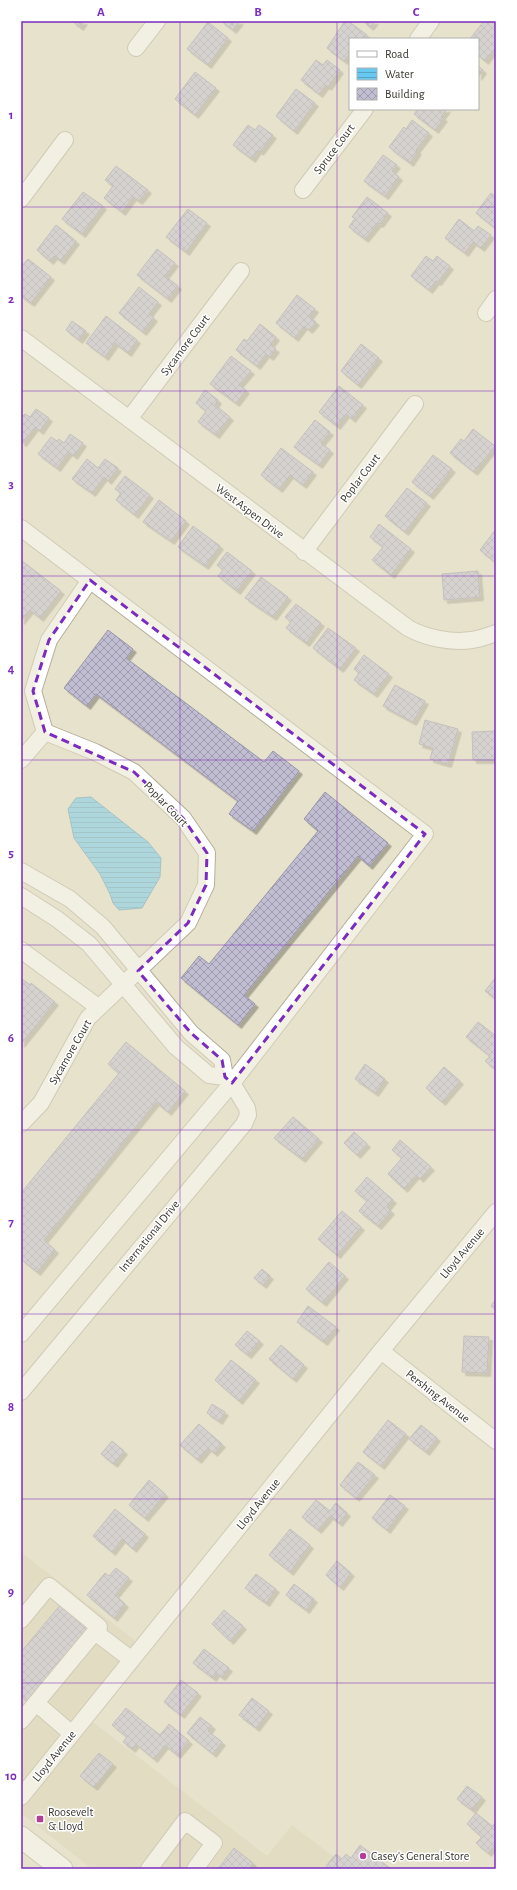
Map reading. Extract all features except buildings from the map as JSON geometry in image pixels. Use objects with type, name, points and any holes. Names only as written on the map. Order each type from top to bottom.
[{"type":"main road","points":[[21,1837],[62,1869]]},
{"type":"street","points":[[136,48],[157,21]]},
{"type":"street","points":[[419,38],[431,21]]},
{"type":"street","name":"Spruce Court","points":[[303,190],[364,110]]},
{"type":"street","points":[[21,198],[65,140]]},
{"type":"street","name":"Sycamore Court","points":[[129,419],[241,271]]},
{"type":"street","points":[[486,313],[496,299]]},
{"type":"street","name":"West Aspen Drive","points":[[21,338],[396,621],[416,633],[438,639],[471,640],[496,634]]},
{"type":"street","name":"Poplar Court","points":[[304,552],[415,404]]},
{"type":"street","points":[[21,528],[425,834],[228,1080],[21,1334]]},
{"type":"street","points":[[21,760],[45,732],[33,691],[49,640],[90,580]]},
{"type":"street","name":"Poplar Court","points":[[45,732],[95,752],[134,772],[183,818],[206,853],[206,885],[188,923],[124,985]]},
{"type":"street","name":"International Drive","points":[[21,871],[70,899],[103,927],[191,1033],[222,1060],[228,1080],[247,1108],[248,1115],[244,1124],[21,1392]]},
{"type":"street","points":[[21,896],[57,919],[89,944],[176,1047],[209,1076],[228,1080]]},
{"type":"street","points":[[21,950],[98,1007]]},
{"type":"street","name":"Sycamore Court","points":[[21,1124],[41,1103],[88,1018],[98,1007],[124,985]]},
{"type":"street","name":"Lloyd Avenue","points":[[21,1797],[381,1351],[496,1212]]},
{"type":"street","name":"Pershing Avenue","points":[[381,1351],[496,1441]]},
{"type":"street","points":[[21,1620],[49,1586],[99,1627],[26,1711],[72,1734]]},
{"type":"street","points":[[95,1632],[132,1660]]},
{"type":"street","points":[[149,1869],[185,1821],[214,1843],[195,1869]]},
{"type":"highlighted area","points":[[90,580],[425,834],[232,1083],[225,1077],[222,1060],[191,1033],[138,971],[188,923],[206,885],[207,853],[183,818],[134,772],[45,732],[33,691],[49,640]]},
{"type":"shaded area","points":[[21,1552],[137,1642],[81,1713],[267,1856],[292,1825],[350,1869],[92,1869],[21,1813]]},
{"type":"water","points":[[91,797],[148,842],[161,858],[160,877],[142,908],[119,910],[113,903],[100,874],[74,838],[68,809],[76,798]]},
{"type":"place","name":"Roosevelt & Lloyd","points":[[40,1819]]},
{"type":"place","name":"Casey's General Store","points":[[363,1856]]}]
